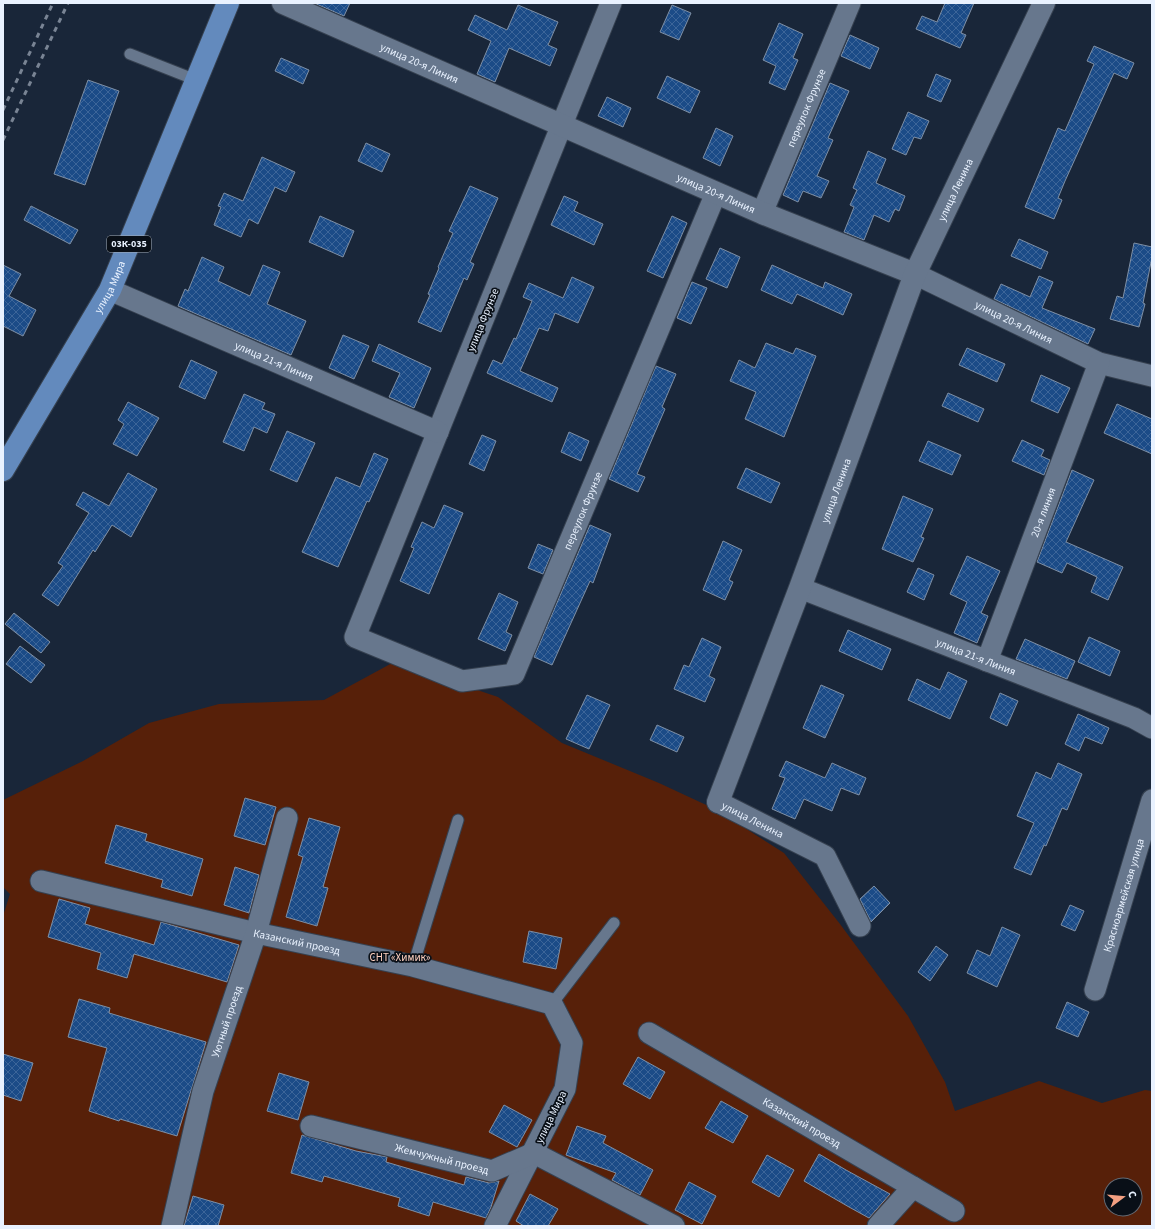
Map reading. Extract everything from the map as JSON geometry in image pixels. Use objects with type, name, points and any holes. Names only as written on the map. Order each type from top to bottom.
[{"type":"main road","name":"улица Мира","points":[[3,470],[110,290],[228,3]]},
{"type":"main road","name":"улица 20-я Линия","points":[[283,3],[762,213],[915,274]]},
{"type":"main road","name":"улица Ленина","points":[[718,802],[800,588],[915,274],[1044,3]]},
{"type":"street","name":"улица Фрунзе","points":[[354,637],[611,3]]},
{"type":"street","name":"переулок Фрунзе","points":[[762,213],[850,3]]},
{"type":"street","name":"переулок Фрунзе","points":[[354,637],[462,681],[514,674],[716,193]]},
{"type":"street","name":"улица 20-я Линия","points":[[915,274],[1099,363],[1152,376]]},
{"type":"street","name":"улица 21-я Линия","points":[[110,290],[438,432]]},
{"type":"street","name":"20-я линия","points":[[988,661],[1099,363]]},
{"type":"street","name":"улица 21-я Линия","points":[[800,588],[1134,718],[1152,728]]},
{"type":"street","name":"Красноармейская улица","points":[[1094,990],[1152,800]]},
{"type":"street","name":"улица Ленина","points":[[718,802],[826,856],[860,926]]},
{"type":"street","name":"Уютный проезд","points":[[172,1226],[203,1091],[256,933],[287,818]]},
{"type":"street","name":"Казанский проезд","points":[[41,881],[256,933],[413,966],[552,1004]]},
{"type":"street","name":"улица Мира","points":[[495,1226],[534,1153],[565,1089],[572,1043],[552,1004]]},
{"type":"street","name":"Казанский проезд","points":[[649,1033],[954,1211]]},
{"type":"street","name":"Жемчужный проезд","points":[[311,1126],[492,1171],[534,1153]]},
{"type":"street","points":[[534,1153],[674,1226]]},
{"type":"street","points":[[878,1226],[913,1187]]},
{"type":"lane","points":[[130,54],[196,80]]},
{"type":"lane","points":[[413,966],[458,820]]},
{"type":"lane","points":[[552,1004],[614,923]]},
{"type":"green space","name":"СНТ «Химик»","points":[[394,662],[498,697],[562,743],[659,783],[717,810],[784,853],[840,924],[908,1016],[945,1082],[955,1111],[1039,1081],[1102,1103],[1145,1090],[1152,1091],[1152,1226],[3,1226],[3,916],[10,894],[3,887],[3,800],[83,761],[149,723],[219,704],[324,700]]},
{"type":"building","points":[[314,3],[350,3],[344,16]]},
{"type":"building","points":[[945,3],[974,3],[961,33],[966,35],[960,48],[916,29],[922,16],[937,22]]},
{"type":"building","points":[[518,5],[558,22],[548,45],[557,49],[550,66],[509,48],[495,82],[477,74],[491,41],[468,30],[475,15],[507,30]]},
{"type":"building","points":[[672,5],[691,13],[679,40],[660,32]]},
{"type":"building","points":[[779,23],[803,34],[793,58],[798,60],[785,90],[769,83],[776,66],[763,60]]},
{"type":"building","points":[[850,35],[879,48],[870,69],[841,56]]},
{"type":"building","points":[[1094,46],[1134,63],[1127,79],[1114,73],[1058,198],[1062,200],[1054,219],[1025,207],[1058,128],[1065,131],[1094,64],[1087,61]]},
{"type":"building","points":[[281,58],[309,70],[303,84],[275,71]]},
{"type":"building","points":[[936,74],[951,80],[941,102],[927,96]]},
{"type":"building","points":[[667,76],[700,91],[690,113],[657,98]]},
{"type":"building","points":[[88,80],[119,91],[85,185],[54,174]]},
{"type":"building","points":[[830,83],[849,91],[828,138],[833,140],[817,176],[829,181],[821,198],[803,191],[798,202],[783,195]]},
{"type":"building","points":[[607,97],[631,108],[623,127],[598,116]]},
{"type":"building","points":[[908,112],[929,121],[921,139],[914,137],[906,155],[892,149]]},
{"type":"building","points":[[716,128],[733,136],[720,166],[703,158]]},
{"type":"building","points":[[366,143],[390,154],[382,172],[358,161]]},
{"type":"building","points":[[868,151],[886,159],[876,183],[905,196],[899,211],[895,209],[889,222],[874,215],[864,240],[844,232],[854,207],[850,205],[857,190],[853,188]]},
{"type":"building","points":[[262,157],[295,172],[286,192],[275,187],[258,224],[249,219],[241,237],[214,225],[221,207],[218,206],[224,193],[243,201]]},
{"type":"building","points":[[470,186],[498,198],[470,262],[474,264],[467,280],[464,278],[441,332],[418,322],[430,295],[428,294],[439,268],[438,267],[453,233],[449,231]]},
{"type":"building","points":[[564,196],[578,202],[574,211],[603,224],[594,245],[551,225]]},
{"type":"building","points":[[31,206],[78,230],[70,244],[24,220]]},
{"type":"building","points":[[320,216],[354,231],[343,257],[309,242]]},
{"type":"building","points":[[672,216],[687,223],[663,278],[647,271]]},
{"type":"building","points":[[1019,239],[1048,252],[1041,269],[1011,256]]},
{"type":"building","points":[[1134,243],[1152,247],[1152,257],[1143,303],[1145,304],[1139,327],[1110,319],[1117,296],[1123,298]]},
{"type":"building","points":[[720,248],[740,257],[727,288],[706,279]]},
{"type":"building","points":[[202,257],[224,267],[218,281],[250,296],[263,265],[280,272],[267,304],[306,321],[291,355],[178,306],[185,289],[188,291]]},
{"type":"building","points":[[3,265],[21,274],[9,296],[36,310],[23,336],[3,326]]},
{"type":"building","points":[[772,265],[823,288],[825,282],[852,294],[843,315],[797,294],[792,304],[761,290]]},
{"type":"building","points":[[1039,276],[1053,282],[1042,308],[1095,329],[1088,344],[994,299],[1001,284],[1030,297]]},
{"type":"building","points":[[572,277],[594,287],[578,323],[555,313],[548,331],[539,328],[520,371],[558,388],[552,402],[487,373],[493,360],[502,364],[514,338],[516,339],[532,301],[523,297],[529,283],[563,298]]},
{"type":"building","points":[[692,282],[707,288],[691,324],[677,318]]},
{"type":"building","points":[[343,335],[369,346],[354,379],[329,368]]},
{"type":"building","points":[[766,343],[793,354],[796,348],[816,356],[784,437],[745,419],[756,392],[730,381],[739,360],[755,368]]},
{"type":"building","points":[[379,344],[431,368],[414,408],[389,397],[400,373],[372,361]]},
{"type":"building","points":[[967,348],[1005,364],[997,382],[959,365]]},
{"type":"building","points":[[191,360],[217,372],[205,399],[179,387]]},
{"type":"building","points":[[656,366],[676,374],[662,407],[665,409],[637,474],[645,477],[638,492],[609,479]]},
{"type":"building","points":[[1041,375],[1070,388],[1058,413],[1031,401]]},
{"type":"building","points":[[948,393],[984,409],[978,422],[942,406]]},
{"type":"building","points":[[244,394],[265,403],[262,409],[275,414],[267,433],[254,427],[244,451],[223,442]]},
{"type":"building","points":[[128,402],[159,418],[137,456],[113,444],[124,424],[118,420]]},
{"type":"building","points":[[1117,404],[1152,419],[1152,454],[1104,433]]},
{"type":"building","points":[[287,431],[315,443],[297,482],[270,470]]},
{"type":"building","points":[[569,432],[589,441],[581,461],[561,452]]},
{"type":"building","points":[[482,435],[496,441],[484,471],[469,464]]},
{"type":"building","points":[[1022,440],[1044,450],[1041,456],[1050,460],[1044,475],[1012,461]]},
{"type":"building","points":[[928,441],[961,455],[952,475],[919,461]]},
{"type":"building","points":[[374,453],[388,459],[369,502],[367,501],[338,567],[302,552],[336,477],[360,487]]},
{"type":"building","points":[[746,468],[780,483],[771,503],[737,488]]},
{"type":"building","points":[[1072,470],[1094,480],[1066,542],[1123,567],[1108,600],[1091,592],[1097,577],[1067,563],[1062,573],[1037,562]]},
{"type":"building","points":[[128,473],[157,489],[131,537],[112,525],[95,552],[93,550],[58,606],[42,595],[63,566],[58,563],[89,513],[76,505],[83,492],[109,506]]},
{"type":"building","points":[[903,496],[933,509],[921,537],[924,538],[913,562],[882,549]]},
{"type":"building","points":[[444,505],[463,513],[429,594],[400,581],[414,548],[411,547],[422,522],[434,528]]},
{"type":"building","points":[[590,525],[611,534],[593,583],[590,581],[552,665],[534,657]]},
{"type":"building","points":[[723,541],[742,550],[729,580],[733,582],[725,600],[703,590]]},
{"type":"building","points":[[538,544],[553,550],[543,574],[528,568]]},
{"type":"building","points":[[967,556],[1000,571],[981,613],[988,616],[977,643],[954,633],[967,602],[950,594]]},
{"type":"building","points":[[918,568],[934,575],[924,600],[907,592]]},
{"type":"building","points":[[499,593],[518,602],[506,632],[512,635],[505,651],[478,639]]},
{"type":"building","points":[[14,613],[50,642],[41,653],[5,624]]},
{"type":"building","points":[[848,630],[891,649],[882,670],[839,651]]},
{"type":"building","points":[[1089,637],[1120,651],[1110,676],[1078,662]]},
{"type":"building","points":[[702,638],[721,647],[709,676],[715,679],[705,702],[674,689],[684,665],[689,667]]},
{"type":"building","points":[[1025,639],[1075,661],[1067,679],[1016,659]]},
{"type":"building","points":[[20,646],[45,665],[31,683],[6,664]]},
{"type":"building","points":[[948,672],[967,681],[950,719],[908,700],[917,679],[940,690]]},
{"type":"building","points":[[821,685],[844,695],[825,738],[803,728]]},
{"type":"building","points":[[1000,693],[1018,701],[1007,726],[990,718]]},
{"type":"building","points":[[587,695],[610,705],[589,749],[566,739]]},
{"type":"building","points":[[1078,714],[1109,728],[1102,744],[1085,737],[1079,751],[1065,744]]},
{"type":"building","points":[[657,725],[684,737],[677,752],[650,740]]},
{"type":"building","points":[[786,761],[825,778],[832,763],[866,778],[859,795],[841,788],[832,811],[804,799],[795,819],[772,809],[785,778],[779,776]]},
{"type":"building","points":[[1058,763],[1082,774],[1067,810],[1062,808],[1046,846],[1044,845],[1031,875],[1014,868],[1034,823],[1017,816],[1036,772],[1051,779]]},
{"type":"building","points":[[245,798],[276,807],[265,845],[234,836]]},
{"type":"building","points":[[309,818],[340,827],[323,887],[328,888],[317,926],[286,917],[303,857],[298,855]]},
{"type":"building","points":[[116,825],[147,834],[145,841],[203,859],[192,896],[161,887],[163,880],[105,863]]},
{"type":"building","points":[[235,867],[259,875],[249,913],[224,905]]},
{"type":"building","points":[[874,886],[890,903],[871,922],[860,899]]},
{"type":"building","points":[[59,899],[90,908],[85,924],[154,945],[161,922],[239,945],[227,982],[134,954],[127,978],[97,969],[101,953],[48,937]]},
{"type":"building","points":[[1070,905],[1084,911],[1075,931],[1061,925]]},
{"type":"building","points":[[1002,927],[1020,935],[997,987],[967,973],[977,950],[990,956]]},
{"type":"building","points":[[529,931],[562,938],[556,969],[523,962]]},
{"type":"building","points":[[936,946],[948,955],[930,981],[918,972]]},
{"type":"building","points":[[79,999],[110,1008],[109,1013],[206,1042],[177,1136],[120,1119],[119,1121],[89,1111],[107,1048],[68,1037]]},
{"type":"building","points":[[1067,1002],[1089,1012],[1078,1037],[1056,1028]]},
{"type":"building","points":[[3,1054],[33,1063],[21,1101],[3,1095]]},
{"type":"building","points":[[638,1057],[665,1072],[650,1099],[623,1084]]},
{"type":"building","points":[[279,1073],[309,1082],[298,1120],[267,1111]]},
{"type":"building","points":[[721,1101],[748,1116],[733,1143],[705,1128]]},
{"type":"building","points":[[504,1105],[532,1120],[517,1147],[489,1132]]},
{"type":"building","points":[[577,1126],[606,1136],[603,1143],[653,1170],[640,1195],[612,1180],[616,1173],[566,1155]]},
{"type":"building","points":[[302,1135],[356,1151],[387,1157],[386,1162],[464,1185],[466,1177],[489,1183],[499,1181],[486,1218],[433,1202],[429,1216],[398,1206],[400,1198],[324,1176],[322,1182],[291,1173]]},
{"type":"building","points":[[819,1154],[890,1194],[869,1218],[849,1207],[804,1181]]},
{"type":"building","points":[[767,1155],[794,1170],[779,1197],[752,1182]]},
{"type":"building","points":[[689,1182],[716,1196],[702,1224],[675,1210]]},
{"type":"building","points":[[530,1194],[558,1209],[548,1226],[524,1226],[516,1221]]},
{"type":"building","points":[[193,1196],[224,1205],[218,1226],[184,1226]]},
{"type":"railway","points":[[3,110],[53,3]]},
{"type":"railway","points":[[3,140],[68,3]]}]
